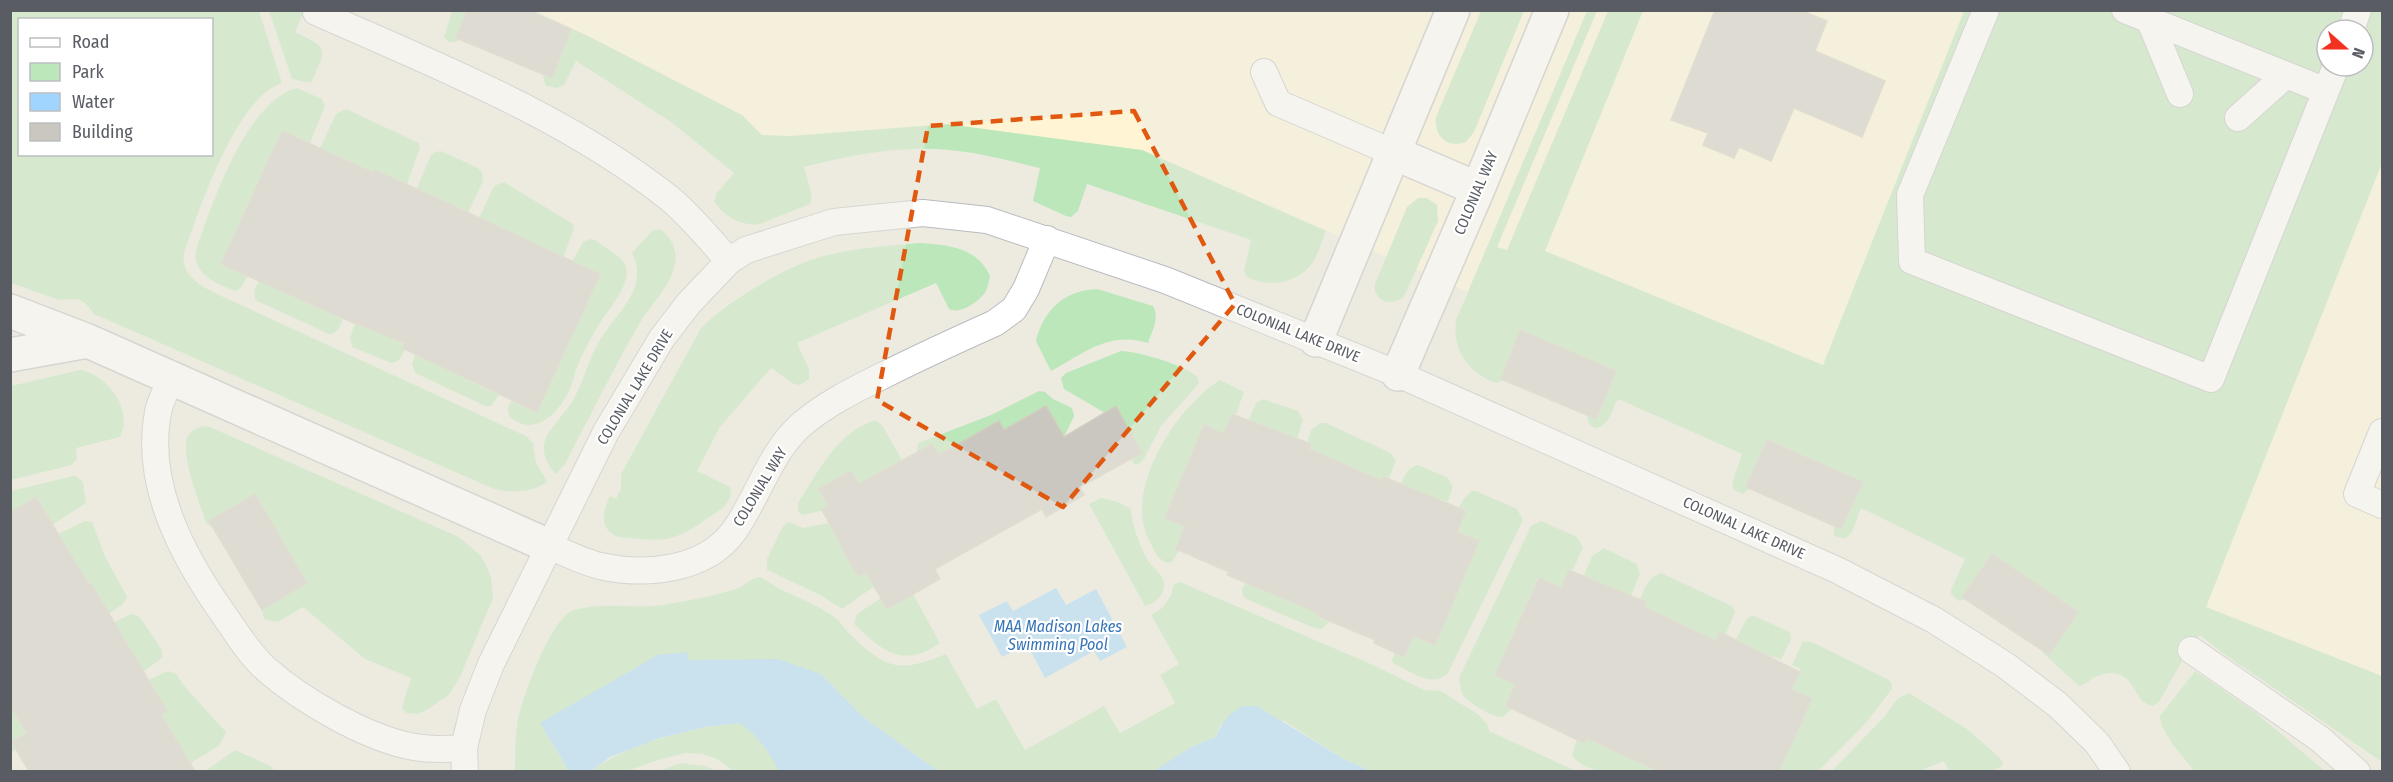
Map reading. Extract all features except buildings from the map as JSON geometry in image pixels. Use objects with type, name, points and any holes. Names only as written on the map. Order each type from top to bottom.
[{"type":"street","points":[[1316,340],[1453,10]]},
{"type":"street","name":"COLONIAL WAY","points":[[1398,374],[1552,10]]},
{"type":"street","points":[[1394,153],[1478,189]]},
{"type":"street","points":[[10,311],[88,341],[549,546]]},
{"type":"street","points":[[10,354],[88,341]]},
{"type":"lane","points":[[1986,10],[1910,195],[1912,261],[2211,380],[2331,78]]},
{"type":"lane","points":[[2125,10],[2326,92]]},
{"type":"lane","points":[[316,12],[488,88],[587,141],[671,199],[729,261]]},
{"type":"lane","points":[[2150,21],[2180,94]]},
{"type":"lane","points":[[1264,72],[1278,103],[1394,153]]},
{"type":"lane","points":[[2238,118],[2286,75]]},
{"type":"lane","name":"COLONIAL LAKE DRIVE","points":[[464,760],[473,710],[491,664],[549,546],[606,432],[662,338],[689,303],[729,261],[746,250],[834,222],[923,213],[987,220],[1165,280],[1398,374],[1837,570],[1934,620],[2005,665],[2058,705],[2097,743],[2116,771]]},
{"type":"lane","name":"COLONIAL WAY","points":[[549,546],[598,566],[631,570],[681,566],[720,546],[734,530],[778,452],[799,426],[825,405],[995,323],[1014,309],[1038,265],[1047,239]]},
{"type":"lane","points":[[172,378],[158,410],[155,453],[159,486],[201,582],[238,634],[264,667],[306,699],[352,724],[409,746],[436,749],[464,760]]},
{"type":"lane","points":[[2382,432],[2357,494],[2382,505]]},
{"type":"lane","points":[[2191,650],[2320,739],[2357,771]]},
{"type":"highlighted area","points":[[1134,111],[1235,304],[1063,507],[877,400],[928,126]]},
{"type":"shaded area","points":[[537,11],[1964,11],[1796,435],[1142,150],[762,135],[741,115]]},
{"type":"shaded area","points":[[2382,163],[2382,676],[2205,607]]},
{"type":"green space","points":[[11,10],[259,11],[282,83],[265,93],[249,110],[221,158],[184,253],[184,262],[191,277],[213,292],[526,436],[533,443],[536,463],[547,481],[527,490],[494,489],[94,314],[86,304],[78,299],[59,300],[11,283]]},
{"type":"green space","points":[[269,11],[304,11],[295,32],[315,42],[322,51],[320,63],[311,83],[292,79]]},
{"type":"green space","points":[[452,11],[467,11],[456,38],[459,39],[456,42],[449,42],[444,37]]},
{"type":"green space","points":[[527,11],[533,11],[588,36],[742,115],[762,135],[790,136],[947,124],[1142,150],[1326,231],[1316,257],[1305,271],[1289,280],[1264,282],[1247,277],[1244,271],[1251,240],[1087,184],[1078,211],[1071,217],[1066,216],[1033,201],[1040,168],[973,153],[932,149],[876,152],[804,167],[812,196],[810,204],[760,224],[747,224],[728,216],[714,201],[716,194],[734,173],[671,122],[576,61],[564,85],[557,88],[546,86],[543,77],[545,75],[552,77],[571,29]]},
{"type":"green space","points":[[1481,11],[1524,11],[1474,132],[1466,142],[1453,144],[1440,135],[1437,130],[1436,117]]},
{"type":"green space","points":[[1587,11],[1597,11],[1497,247],[1507,250],[1608,11],[1643,11],[1545,251],[1823,365],[1964,11],[2382,11],[2382,163],[2206,607],[2382,676],[2382,762],[2221,652],[2200,635],[2159,702],[2153,706],[2140,698],[2121,675],[2112,673],[2100,675],[2079,686],[2043,653],[2043,651],[2049,654],[2077,612],[1992,554],[1963,597],[1965,599],[1959,601],[1951,594],[1951,590],[1965,559],[1861,508],[1852,532],[1845,539],[1834,536],[1834,526],[1841,529],[1862,481],[1768,440],[1746,487],[1749,489],[1743,494],[1734,490],[1732,483],[1742,454],[1618,399],[1604,425],[1595,428],[1590,425],[1588,415],[1597,418],[1615,370],[1520,331],[1501,379],[1503,380],[1497,383],[1478,374],[1470,367],[1460,351],[1455,331],[1456,320]]},
{"type":"green space","points":[[297,88],[322,99],[325,106],[310,143],[282,131],[222,264],[248,276],[240,289],[235,291],[213,281],[201,271],[196,258],[196,250],[221,182],[247,133],[262,112],[279,97]]},
{"type":"green space","points":[[346,109],[419,143],[420,148],[407,184],[375,171],[367,187],[351,163],[320,148],[336,114]]},
{"type":"green space","points":[[441,151],[482,172],[483,181],[468,213],[416,190],[431,155]]},
{"type":"green space","points":[[504,182],[573,224],[574,229],[563,258],[479,218],[494,186]]},
{"type":"green space","points":[[1418,198],[1427,198],[1437,205],[1438,221],[1404,297],[1392,302],[1384,301],[1375,292],[1375,284],[1407,207]]},
{"type":"green space","points":[[659,229],[670,239],[674,249],[676,259],[673,272],[640,323],[565,464],[556,474],[546,458],[545,440],[572,402],[596,347],[633,291],[637,267],[632,253],[652,231]]},
{"type":"green space","points":[[590,239],[595,240],[621,259],[626,267],[625,282],[617,299],[587,346],[569,392],[562,403],[542,422],[526,425],[509,416],[508,408],[511,401],[537,412],[600,275],[572,262],[583,242]]},
{"type":"green space","points":[[920,243],[961,249],[978,259],[990,276],[983,295],[964,309],[949,309],[936,283],[797,343],[809,369],[809,379],[800,385],[794,384],[771,368],[720,427],[697,471],[730,487],[731,495],[724,506],[695,527],[674,537],[645,540],[618,537],[612,534],[604,520],[605,508],[610,496],[616,499],[621,489],[621,474],[701,328],[726,307],[757,286],[806,262],[844,251]]},
{"type":"green space","points":[[259,281],[343,318],[338,329],[335,333],[329,334],[255,300],[254,291]]},
{"type":"green space","points":[[1097,289],[1153,306],[1156,320],[1148,343],[1134,340],[1109,342],[1086,351],[1051,371],[1036,341],[1044,320],[1050,311],[1065,298],[1085,290]]},
{"type":"green space","points":[[355,324],[411,329],[402,348],[405,350],[400,359],[391,363],[352,347],[350,337]]},
{"type":"green space","points":[[1121,351],[1150,356],[1174,364],[1193,373],[1199,383],[1161,426],[1144,459],[1139,464],[1134,464],[1131,459],[1142,453],[1117,407],[1105,413],[1064,389],[1061,378],[1066,373]]},
{"type":"green space","points":[[415,355],[447,369],[474,365],[467,380],[499,395],[491,406],[485,406],[415,373],[412,364]]},
{"type":"green space","points":[[80,370],[100,378],[121,405],[123,427],[120,437],[76,448],[77,459],[72,465],[11,480],[11,386]]},
{"type":"green space","points":[[1220,380],[1244,392],[1236,414],[1233,413],[1224,434],[1203,426],[1165,518],[1185,526],[1176,549],[1179,551],[1172,562],[1167,563],[1161,560],[1155,551],[1143,522],[1143,499],[1148,476],[1171,430],[1203,392]]},
{"type":"green space","points":[[1039,391],[1045,392],[1053,399],[1072,408],[1074,416],[1064,437],[1046,406],[1004,430],[999,421],[939,455],[932,444],[917,452],[918,443],[991,415]]},
{"type":"green space","points":[[1263,399],[1298,411],[1303,420],[1297,439],[1250,424],[1252,421],[1249,419],[1256,403]]},
{"type":"green space","points":[[875,420],[882,425],[902,460],[885,470],[864,493],[851,471],[819,489],[829,506],[822,511],[802,515],[798,511],[798,503],[830,454],[849,434]]},
{"type":"green space","points":[[1320,423],[1326,423],[1391,453],[1396,461],[1389,478],[1385,476],[1382,481],[1327,472],[1332,459],[1309,449],[1307,443],[1311,430]]},
{"type":"green space","points":[[210,427],[459,537],[480,555],[491,578],[493,598],[460,677],[449,695],[425,711],[417,714],[406,713],[402,707],[411,678],[365,659],[303,607],[278,622],[264,619],[262,610],[306,583],[206,523],[191,479],[186,454],[188,436],[196,428]]},
{"type":"green space","points":[[1418,465],[1448,478],[1453,487],[1448,502],[1440,499],[1438,505],[1400,505],[1408,486],[1401,483],[1402,480],[1409,469]]},
{"type":"green space","points":[[73,476],[83,482],[86,503],[52,525],[11,513],[11,491]]},
{"type":"green space","points":[[1472,491],[1517,509],[1523,520],[1448,673],[1442,678],[1422,678],[1392,661],[1395,652],[1405,656],[1413,636],[1435,645],[1457,532],[1466,510],[1459,507]]},
{"type":"green space","points":[[1101,498],[1118,502],[1131,509],[1134,527],[1142,549],[1164,583],[1161,595],[1150,604],[1145,606],[1089,504]]},
{"type":"green space","points":[[85,521],[92,522],[105,556],[127,597],[123,604],[109,614],[91,583],[73,594],[58,534]]},
{"type":"green space","points":[[1541,521],[1577,537],[1583,547],[1573,570],[1570,569],[1561,588],[1538,578],[1495,675],[1515,684],[1506,705],[1513,708],[1503,717],[1499,717],[1480,709],[1464,697],[1459,678],[1531,526]]},
{"type":"green space","points":[[789,522],[803,528],[829,523],[858,576],[867,572],[875,586],[842,609],[820,595],[767,570],[767,559],[783,526]]},
{"type":"green space","points":[[1604,548],[1637,564],[1640,574],[1631,596],[1588,582],[1590,578],[1584,575],[1592,556]]},
{"type":"green space","points":[[1661,573],[1732,606],[1735,612],[1725,636],[1719,634],[1715,641],[1644,607],[1646,602],[1640,599],[1645,587],[1653,577]]},
{"type":"green space","points":[[760,577],[831,614],[865,648],[886,662],[896,665],[917,664],[946,654],[977,709],[996,699],[1025,750],[1104,706],[1120,733],[1175,703],[1160,675],[1179,664],[1151,615],[1162,608],[1170,597],[1174,584],[1180,582],[1371,664],[1424,690],[1441,691],[1479,715],[1488,725],[1489,731],[1576,771],[1370,771],[1344,759],[1284,721],[1221,724],[1216,737],[1191,747],[1154,771],[938,771],[862,716],[821,674],[685,732],[541,724],[569,771],[515,772],[515,743],[519,714],[538,661],[556,627],[565,616],[585,607],[657,606],[719,594],[736,589]]},
{"type":"green space","points":[[1251,581],[1319,613],[1317,617],[1329,622],[1322,629],[1314,628],[1246,599],[1242,589]]},
{"type":"green space","points":[[913,594],[940,643],[927,651],[904,656],[894,653],[874,642],[854,624],[857,614],[881,598]]},
{"type":"green space","points":[[131,614],[142,620],[162,650],[162,658],[143,672],[104,640],[119,630],[115,622]]},
{"type":"green space","points":[[1752,615],[1790,632],[1791,639],[1781,660],[1773,656],[1770,662],[1735,641],[1746,620]]},
{"type":"green space","points":[[1803,641],[1812,642],[1887,679],[1891,682],[1892,689],[1865,724],[1818,771],[1779,772],[1812,700],[1791,689],[1801,669],[1792,665]]},
{"type":"green space","points":[[168,671],[175,673],[226,732],[220,745],[191,763],[172,733],[160,741],[149,723],[167,711],[148,680]]},
{"type":"green space","points":[[2195,671],[2255,712],[2325,771],[2194,771],[2168,737],[2160,716]]},
{"type":"green space","points":[[1909,693],[1967,729],[1999,757],[2003,762],[2002,766],[1992,771],[1949,771],[1944,761],[1920,771],[1832,771],[1884,717],[1897,699]]},
{"type":"green space","points":[[10,705],[27,733],[11,742],[15,750],[11,753]]},
{"type":"green space","points":[[740,723],[762,745],[779,771],[733,771],[717,759],[702,754],[686,753],[628,771],[591,771],[636,747],[705,727]]},
{"type":"green space","points":[[1617,736],[1655,769],[1654,772],[1599,771],[1579,763],[1572,755],[1577,739],[1587,738],[1611,750]]},
{"type":"green space","points":[[235,750],[271,766],[274,771],[205,771]]},
{"type":"green space","points":[[680,763],[705,766],[717,771],[659,771]]},
{"type":"water","name":"MAA Madison Lakes Swimming Pool","points":[[1056,588],[1066,605],[1096,589],[1127,647],[1100,661],[1094,651],[1045,678],[1027,644],[1002,657],[979,615],[1007,601],[1013,611]]},
{"type":"water","points":[[687,652],[688,660],[778,659],[821,674],[862,716],[938,771],[779,771],[762,745],[740,723],[705,727],[660,738],[610,757],[591,771],[569,771],[540,723],[658,655]]},
{"type":"water","points":[[1243,706],[1257,706],[1344,759],[1370,771],[1154,771],[1191,747],[1216,737],[1226,718]]}]
